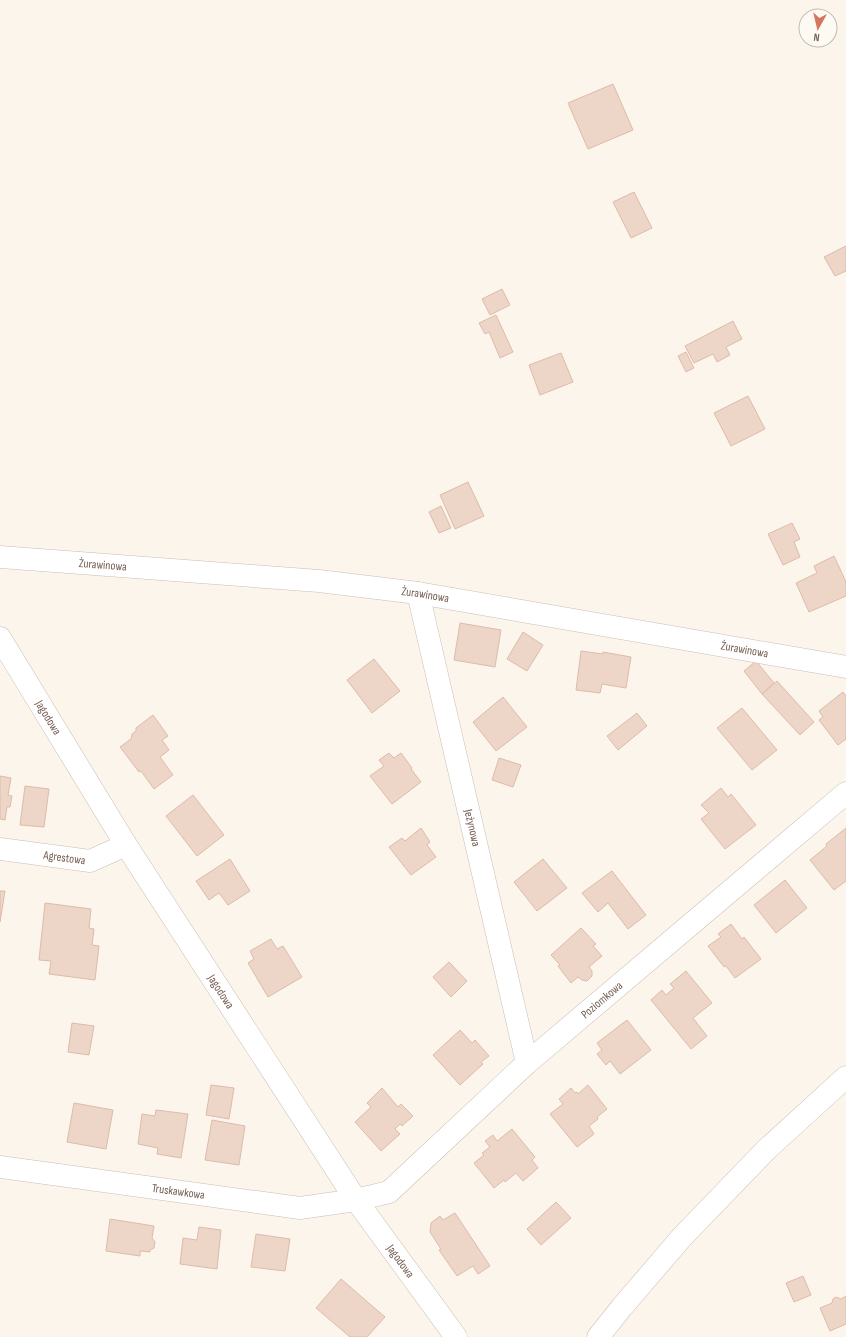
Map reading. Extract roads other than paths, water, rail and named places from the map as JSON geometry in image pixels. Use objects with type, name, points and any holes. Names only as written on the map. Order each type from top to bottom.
[{"type":"street","name":"Żurawinowa","points":[[0,556],[319,581],[418,593],[846,666]]},
{"type":"street","name":"Jeżynowa","points":[[418,593],[527,1063]]},
{"type":"street","name":"Jagodowa","points":[[0,638],[126,846],[356,1200],[456,1337]]},
{"type":"street","name":"Poziomkowa","points":[[356,1200],[389,1192],[527,1063],[846,793]]},
{"type":"street","name":"Agrestowa","points":[[0,849],[90,861],[126,846]]},
{"type":"street","points":[[598,1337],[682,1237],[767,1149],[846,1076]]},
{"type":"street","name":"Truskawkowa","points":[[0,1167],[300,1208],[356,1200]]}]
